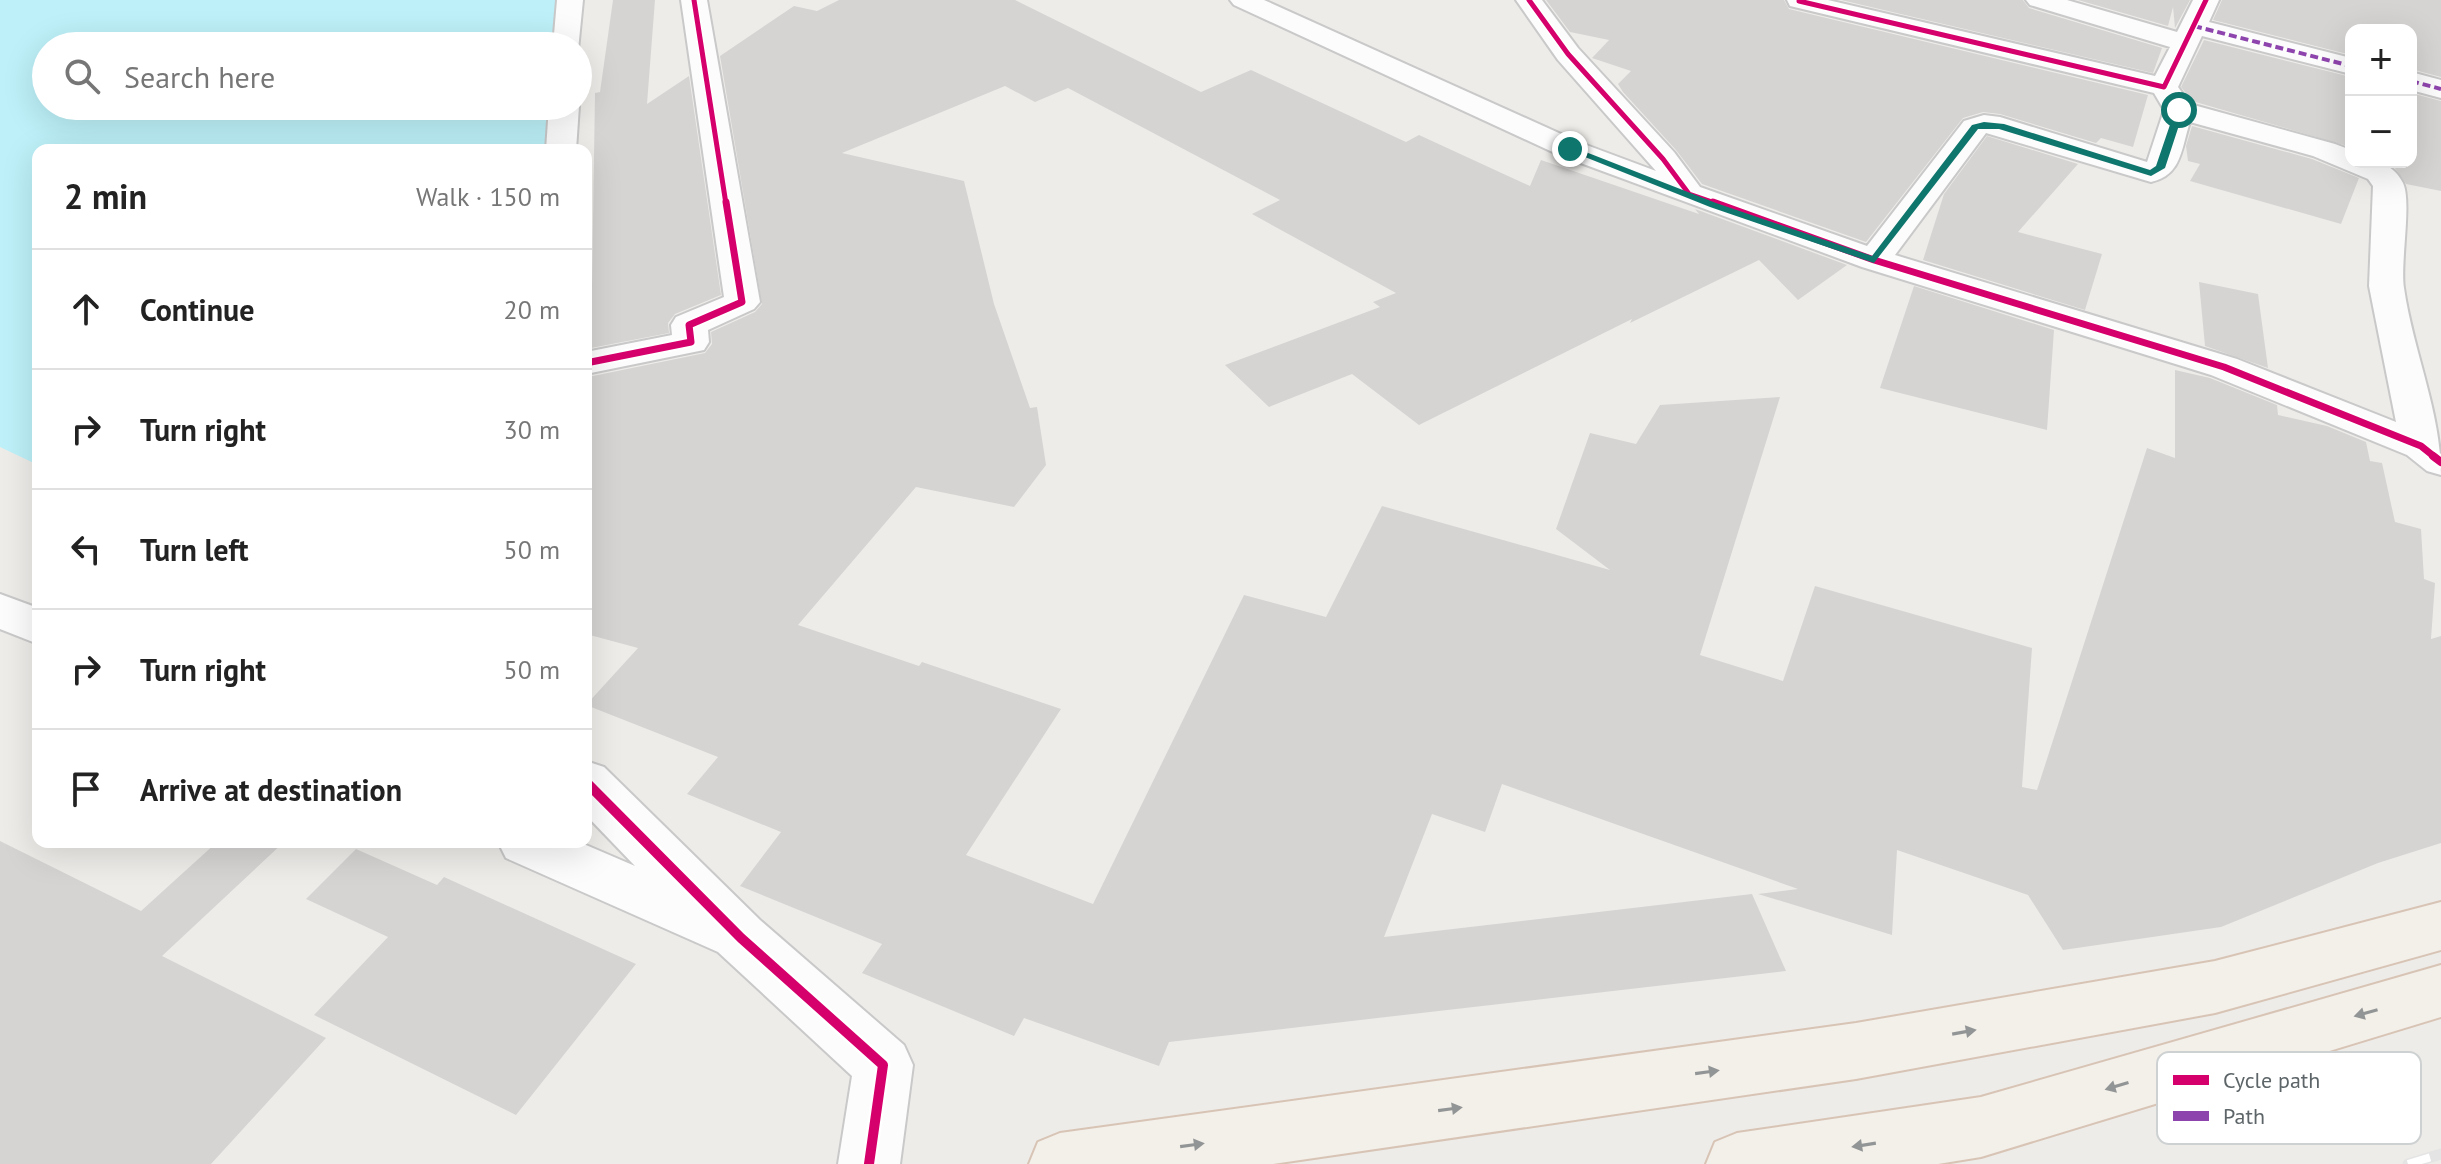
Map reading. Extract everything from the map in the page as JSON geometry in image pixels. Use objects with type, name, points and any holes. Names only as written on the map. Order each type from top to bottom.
[{"type":"main road","points":[[1060,1164],[1856,1051],[2215,987],[2441,926]]},
{"type":"main road","points":[[2215,987],[2265,1042]]},
{"type":"main road","points":[[2232,1052],[2441,991]]},
{"type":"main road","points":[[1737,1164],[1981,1127],[2157,1074]]},
{"type":"street","points":[[568,32],[570,0]]},
{"type":"street","points":[[592,362],[691,342],[689,325],[742,302],[694,0]]},
{"type":"street","points":[[1243,0],[1570,149],[1874,260],[2224,367],[2431,454]]},
{"type":"street","points":[[1529,0],[1568,54],[1663,159],[1689,194]]},
{"type":"street","points":[[2039,0],[2345,65]]},
{"type":"street","points":[[1874,260],[1975,127],[1984,124],[2000,126],[2151,173],[2160,168],[2172,99],[2189,34],[2206,0]]},
{"type":"street","points":[[1799,1],[2172,99],[2345,159]]},
{"type":"street","points":[[2417,83],[2441,89]]},
{"type":"street","points":[[561,144],[563,120]]},
{"type":"street","points":[[2368,168],[2379,172],[2389,186],[2386,286],[2431,454]]},
{"type":"street","points":[[0,610],[32,624]]},
{"type":"street","points":[[592,788],[741,938],[883,1065],[869,1164]]},
{"type":"street","points":[[538,848],[741,938]]},
{"type":"water","points":[[0,0],[560,0],[558,32],[32,32],[32,120],[552,120],[551,144],[32,144],[32,462],[0,447]]},
{"type":"building","points":[[613,0],[655,0],[647,104],[689,76],[721,295],[675,314],[668,323],[669,333],[592,348],[595,93],[600,92]]},
{"type":"building","points":[[839,0],[1015,0],[1201,92],[1251,70],[1406,142],[1419,135],[1530,186],[1541,160],[1699,214],[1695,209],[1847,265],[1798,300],[1759,260],[1419,425],[1352,374],[1269,407],[1225,365],[1380,307],[1373,302],[1396,293],[1252,214],[1280,200],[1068,88],[1035,102],[1005,86],[842,153],[964,181],[994,304],[1030,408],[1037,407],[1046,465],[1014,507],[916,487],[798,625],[919,666],[922,662],[1061,709],[966,855],[1093,904],[1244,595],[1326,617],[1382,506],[1610,570],[1556,529],[1590,433],[1636,444],[1660,405],[1780,397],[1700,655],[1783,681],[1815,586],[2032,648],[2022,787],[2037,790],[2147,448],[2175,458],[2175,370],[2210,378],[2277,405],[2278,415],[2327,426],[2366,442],[2370,461],[2382,463],[2395,522],[2421,529],[2424,579],[2435,583],[2431,639],[2441,636],[2441,843],[2378,863],[2221,927],[2063,950],[2028,895],[1897,850],[1892,935],[1758,894],[1798,889],[1502,784],[1485,832],[1432,814],[1384,937],[1752,894],[1786,971],[1169,1042],[1159,1066],[1024,1018],[1014,1036],[862,973],[882,944],[740,886],[781,832],[687,794],[718,757],[592,707],[592,698],[638,648],[592,636],[592,376],[705,353],[712,344],[711,332],[755,312],[762,304],[720,56],[794,6],[817,11]]},
{"type":"building","points":[[1546,0],[1784,0],[1789,9],[2148,95],[2133,147],[2101,138],[2096,143],[2000,114],[1983,112],[1963,118],[1866,242],[1702,184],[1676,150],[1623,92],[1618,84],[1631,71],[1592,58],[1609,40],[1570,32]]},
{"type":"building","points":[[1841,0],[2023,0],[2029,8],[2162,48],[2153,73]]},
{"type":"building","points":[[2078,0],[2190,0],[2175,28],[2173,7],[2168,26]]},
{"type":"building","points":[[2222,0],[2441,0],[2441,77],[2417,71],[2417,24],[2345,24],[2345,53],[2213,20]]},
{"type":"building","points":[[2204,40],[2345,75],[2345,145],[2192,101],[2181,87]]},
{"type":"building","points":[[2417,95],[2441,101],[2441,191],[2406,184],[2395,168],[2417,168]]},
{"type":"building","points":[[2192,126],[2312,159],[2359,178],[2341,224],[2190,181],[2200,164],[2188,161],[2186,146]]},
{"type":"building","points":[[1987,136],[2078,164],[2018,232],[2102,254],[2085,310],[1923,260],[1944,194]]},
{"type":"building","points":[[2199,282],[2258,294],[2268,368],[2205,346]]},
{"type":"building","points":[[1914,286],[2054,330],[2047,430],[1880,388]]},
{"type":"building","points":[[0,841],[141,911],[210,848],[278,848],[162,956],[326,1038],[211,1164],[0,1164]]},
{"type":"building","points":[[356,849],[437,885],[444,877],[636,964],[516,1115],[314,1015],[388,937],[306,899]]},
{"type":"railway","points":[[2408,1164],[2441,1154]]},
{"type":"marked path","points":[[2194,26],[2345,64]]},
{"type":"marked path","points":[[2417,83],[2441,89]]},
{"type":"cycle path","points":[[592,362],[691,342],[689,325],[742,302],[694,0]]},
{"type":"cycle path","points":[[1529,0],[1568,54],[1663,159],[1689,194],[1874,260],[2224,367],[2421,446],[2441,462]]},
{"type":"cycle path","points":[[1799,1],[2164,87],[2206,0]]},
{"type":"cycle path","points":[[592,788],[741,938],[883,1065],[869,1164]]},
{"type":"route","points":[[1570,149],[1713,205],[1874,260],[1975,127],[1984,124],[2000,126],[2151,173],[2160,168],[2179,110]]}]
